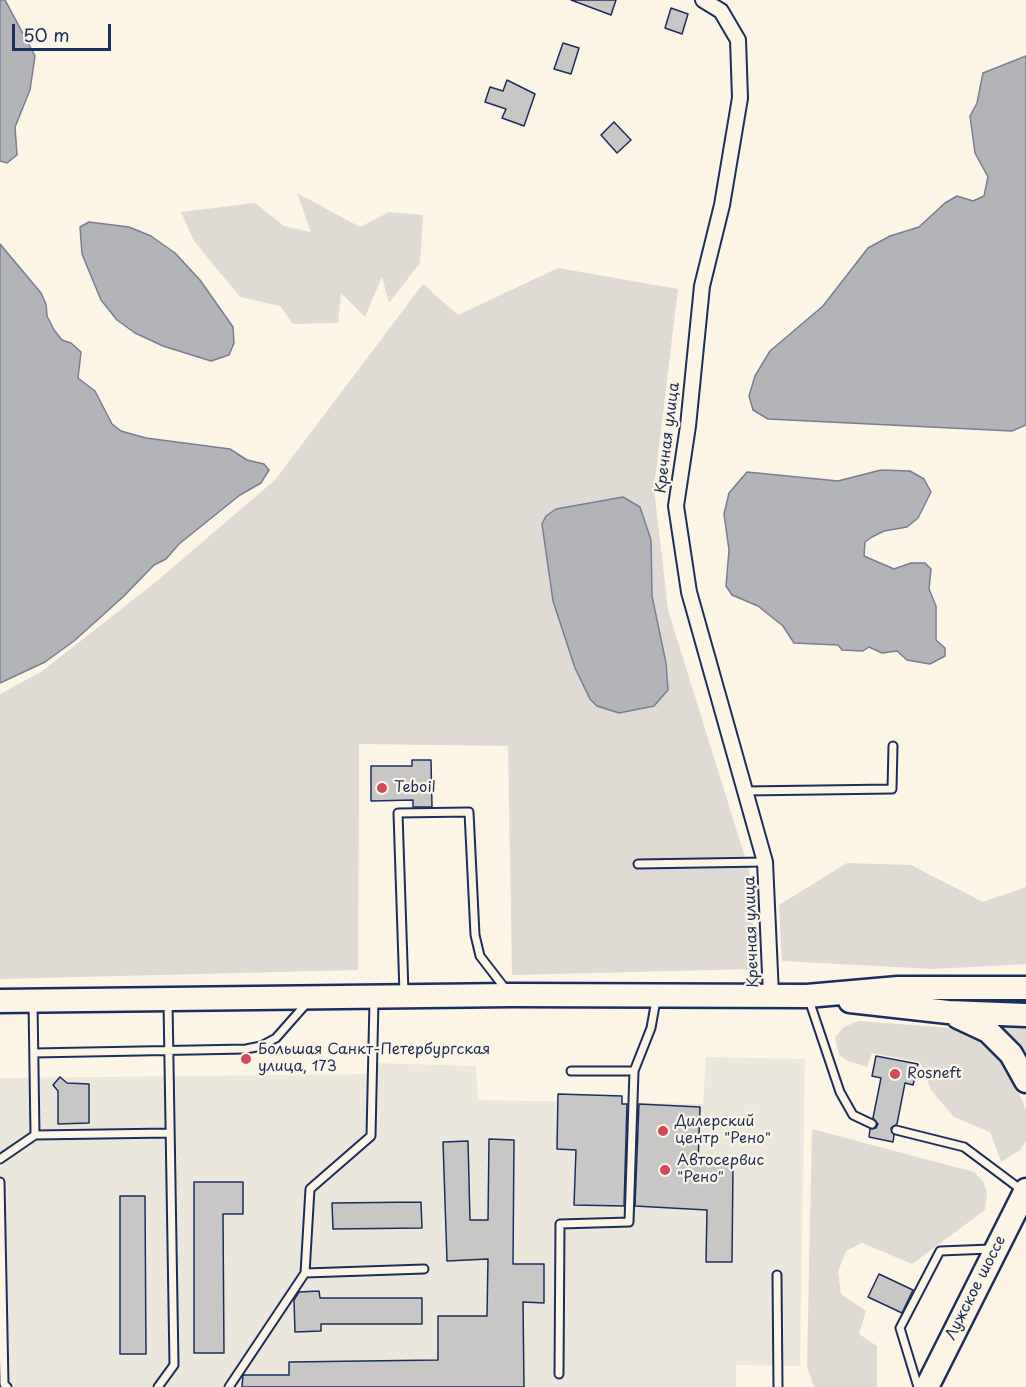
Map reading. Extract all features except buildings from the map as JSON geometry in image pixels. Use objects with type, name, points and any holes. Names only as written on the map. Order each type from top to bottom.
[{"type":"main road","points":[[807,996],[898,988],[1026,988]]},
{"type":"main road","points":[[0,1001],[511,995],[771,995],[807,996],[948,1012],[1026,1015]]},
{"type":"main road","points":[[948,1012],[988,1031],[1011,1054],[1026,1081]]},
{"type":"main road","name":"Лужское шоссе","points":[[927,1387],[1025,1191]]},
{"type":"street","name":"Кречная улица","points":[[703,0],[722,11],[738,40],[740,98],[722,205],[702,286],[688,426],[676,506],[689,592],[765,862],[771,995]]},
{"type":"lane","points":[[745,791],[892,789],[893,747]]},
{"type":"lane","points":[[404,996],[398,813],[469,812],[475,935],[480,956],[511,995]]},
{"type":"lane","points":[[638,864],[765,862]]},
{"type":"lane","points":[[559,1374],[560,1224],[629,1222],[634,1071],[651,1029],[657,994]]},
{"type":"lane","points":[[807,996],[840,1092],[853,1115],[872,1124]]},
{"type":"lane","points":[[34,1053],[261,1046],[276,1038],[311,997]]},
{"type":"lane","points":[[230,1387],[305,1273],[309,1188],[371,1136],[374,997]]},
{"type":"lane","points":[[158,1387],[174,1365],[168,999]]},
{"type":"lane","points":[[33,1001],[34,1135]]},
{"type":"lane","points":[[570,1071],[634,1071]]},
{"type":"lane","points":[[896,1130],[964,1147],[1025,1191]]},
{"type":"lane","points":[[0,1160],[34,1135],[169,1133]]},
{"type":"lane","points":[[0,1182],[4,1384],[7,1387]]},
{"type":"lane","points":[[918,1387],[900,1328],[940,1251],[997,1248]]},
{"type":"lane","points":[[305,1273],[424,1269]]},
{"type":"lane","points":[[777,1275],[778,1387]]},
{"type":"shaded area","points":[[0,0],[5,0],[35,56],[30,90],[15,127],[17,155],[7,163],[0,161]]},
{"type":"shaded area","points":[[1026,56],[1026,425],[1012,431],[768,419],[753,410],[749,396],[755,376],[770,351],[823,306],[868,248],[890,236],[919,227],[945,203],[957,196],[973,201],[984,196],[988,177],[975,153],[970,116],[977,103],[983,73]]},
{"type":"shaded area","points":[[297,193],[360,227],[389,212],[423,215],[420,263],[389,303],[382,277],[365,317],[341,293],[338,323],[293,324],[280,306],[240,297],[194,241],[181,212],[255,203],[284,226],[311,232]]},
{"type":"shaded area","points":[[89,222],[129,227],[151,236],[175,253],[200,280],[233,327],[234,343],[229,355],[211,361],[163,346],[135,333],[117,320],[101,300],[82,254],[80,227]]},
{"type":"shaded area","points":[[0,244],[41,293],[46,304],[47,316],[54,330],[62,340],[71,343],[81,352],[78,378],[95,391],[112,424],[121,431],[146,438],[230,449],[247,460],[264,464],[269,470],[261,483],[240,495],[179,544],[166,559],[154,565],[124,596],[74,641],[45,662],[0,683]]},
{"type":"shaded area","points":[[558,268],[678,289],[654,488],[668,610],[749,870],[756,969],[512,975],[508,746],[359,744],[358,970],[0,979],[0,694],[41,672],[157,581],[275,480],[423,284],[458,315]]},
{"type":"shaded area","points":[[881,470],[910,471],[924,479],[931,492],[918,518],[907,527],[884,531],[872,537],[865,542],[864,556],[894,569],[911,563],[925,563],[931,569],[929,589],[936,606],[936,640],[945,648],[945,656],[930,664],[907,660],[897,651],[882,653],[869,647],[863,651],[842,650],[838,645],[794,643],[783,626],[758,606],[732,595],[726,586],[729,550],[724,514],[729,493],[747,472],[838,481]]},
{"type":"shaded area","points":[[623,497],[640,507],[651,540],[652,596],[666,663],[668,690],[654,706],[619,713],[597,706],[590,699],[575,668],[553,601],[542,524],[546,516],[556,509]]},
{"type":"shaded area","points":[[847,863],[911,865],[983,902],[1026,887],[1026,964],[933,969],[782,961],[779,905]]},
{"type":"shaded area","points":[[1026,995],[1026,1008],[876,998]]},
{"type":"shaded area","points":[[858,1021],[965,1029],[994,1046],[1009,1070],[1026,1110],[1026,1141],[1020,1150],[1001,1162],[990,1132],[954,1117],[931,1090],[920,1062],[872,1053],[867,1067],[848,1061],[839,1055],[835,1037],[844,1027]]},
{"type":"shaded area","points":[[999,1026],[1026,1027],[1026,1060],[1019,1049]]},
{"type":"shaded area","points":[[706,1057],[805,1059],[800,1366],[736,1365],[736,1387],[0,1387],[0,1078],[376,1074],[377,1063],[476,1066],[478,1100],[703,1104]]},
{"type":"shaded area","points":[[812,1129],[974,1172],[983,1181],[987,1192],[985,1210],[912,1264],[862,1243],[846,1251],[838,1272],[841,1294],[866,1311],[859,1334],[877,1346],[877,1387],[814,1387],[807,1367]]},
{"type":"place","name":"Teboil","points":[[382,788]]},
{"type":"place","name":"Большая Санкт-Петербургская улица, 173","points":[[246,1059]]},
{"type":"place","name":"Rosneft","points":[[895,1074]]},
{"type":"place","name":"Дилерский центр \"Рено\"","points":[[663,1131]]},
{"type":"place","name":"Автосервис \"Рено\"","points":[[665,1170]]}]
